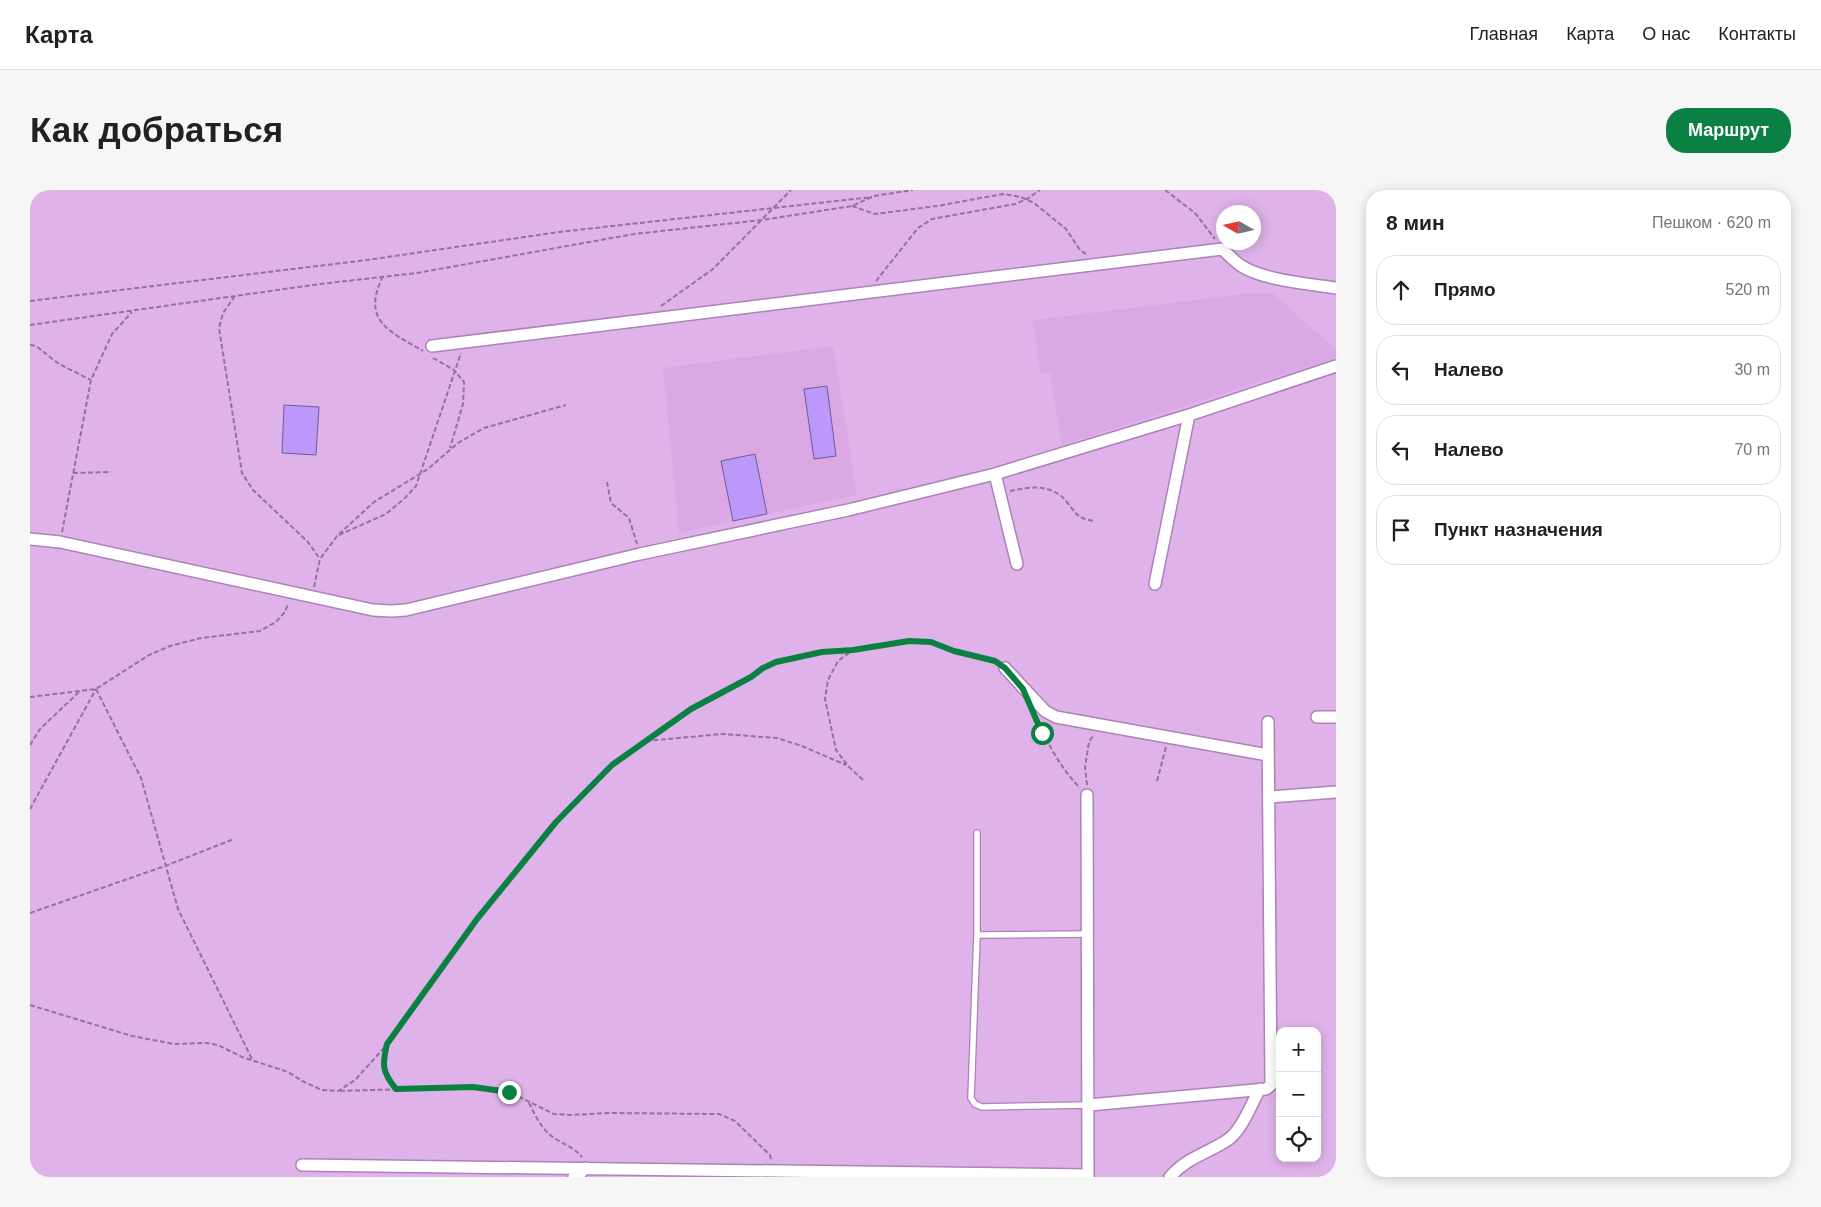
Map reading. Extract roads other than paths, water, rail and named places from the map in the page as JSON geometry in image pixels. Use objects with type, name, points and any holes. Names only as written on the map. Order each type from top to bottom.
[{"type":"street","points":[[432,346],[1222,249],[1241,266],[1258,273],[1336,288]]},
{"type":"street","points":[[30,539],[60,542],[373,610],[406,610],[640,554],[848,510],[995,474],[1189,415],[1336,366]]},
{"type":"street","points":[[1155,584],[1189,415]]},
{"type":"street","points":[[995,474],[1017,564]]},
{"type":"street","points":[[1005,668],[1045,712],[1056,717],[1268,755]]},
{"type":"street","points":[[1317,717],[1336,717]]},
{"type":"street","points":[[1088,1105],[1266,1089],[1271,1085],[1268,722]]},
{"type":"street","points":[[1269,797],[1336,792]]},
{"type":"street","points":[[302,1165],[588,1168],[712,1174],[775,1171],[1088,1176],[1087,795]]},
{"type":"street","points":[[1170,1177],[1179,1166],[1230,1138],[1241,1123],[1260,1089]]},
{"type":"street","points":[[471,1177],[478,1167]]},
{"type":"street","points":[[574,1177],[588,1168]]},
{"type":"lane","points":[[977,833],[977,935],[972,1098],[975,1104],[982,1108],[1088,1105]]},
{"type":"lane","points":[[977,935],[1088,934]]}]
